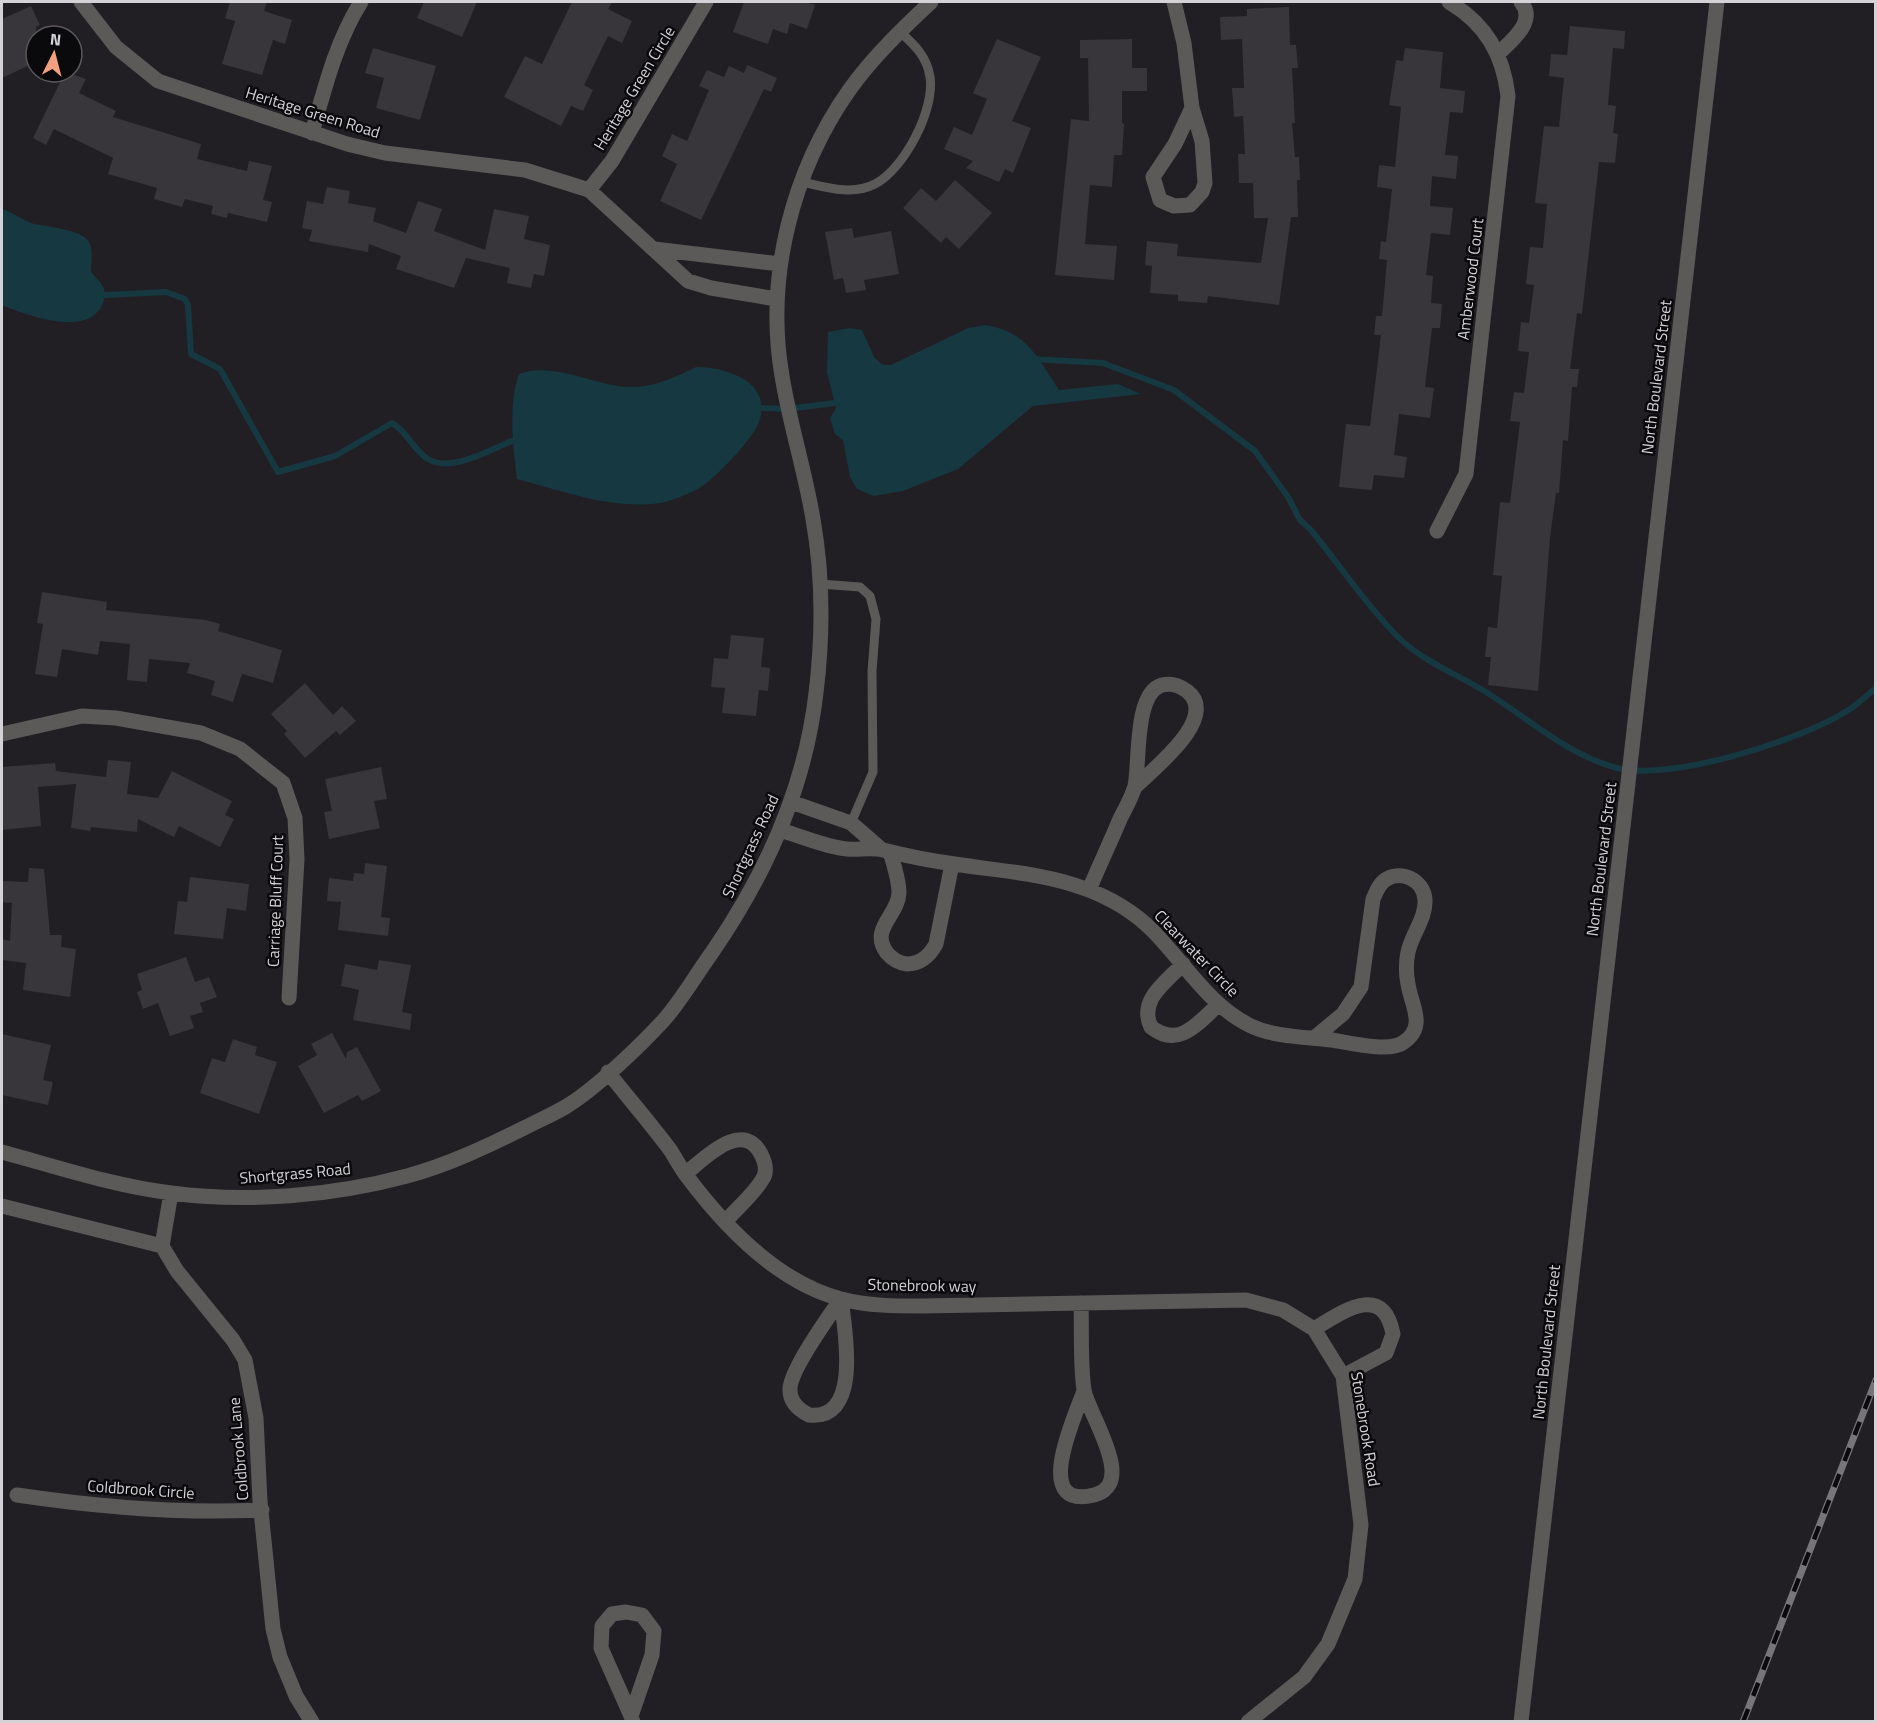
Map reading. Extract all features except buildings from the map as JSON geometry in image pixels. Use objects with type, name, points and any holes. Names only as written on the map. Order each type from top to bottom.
[{"type":"street","name":"Heritage Green Road","points":[[81,2],[116,47],[158,81],[312,133],[385,153],[525,170],[589,190],[688,281],[711,288],[776,299]]},
{"type":"street","points":[[312,133],[330,68],[346,26],[361,2]]},
{"type":"street","name":"Heritage Green Circle","points":[[589,190],[612,161],[706,2]]},
{"type":"street","name":"Shortgrass Road","points":[[2,1152],[91,1176],[171,1193],[253,1197],[338,1191],[410,1175],[493,1143],[568,1106],[663,1020],[735,919],[780,830],[791,802],[816,697],[821,639],[820,584],[814,523],[781,373],[776,299],[780,264],[790,217],[822,134],[850,90],[900,32],[931,2]]},
{"type":"street","points":[[1174,2],[1189,76],[1192,108],[1202,141],[1205,183],[1202,192],[1190,205],[1166,204],[1156,194],[1154,177],[1175,144],[1192,108]]},
{"type":"street","name":"Amberwood Court","points":[[1437,531],[1466,474],[1508,96],[1499,53],[1485,30],[1465,11],[1449,2]]},
{"type":"street","points":[[1465,11],[1479,2]]},
{"type":"street","points":[[1499,53],[1524,28],[1526,18],[1521,2]]},
{"type":"street","name":"North Boulevard Street","points":[[1521,1722],[1717,2]]},
{"type":"street","points":[[654,249],[780,264]]},
{"type":"street","points":[[1089,890],[1135,787],[1144,706],[1150,692],[1160,685],[1181,687],[1191,694],[1196,705],[1196,718],[1191,731],[1135,787]]},
{"type":"street","name":"Carriage Bluff Court","points":[[2,734],[82,716],[116,718],[201,733],[240,749],[283,783],[295,818],[297,859],[289,998]]},
{"type":"street","name":"Clearwater Circle","points":[[791,802],[851,823],[886,850]]},
{"type":"street","name":"Clearwater Circle","points":[[780,830],[845,849],[886,850],[952,864],[1035,875],[1089,890],[1125,908],[1151,929],[1219,1004],[1236,1018],[1254,1028],[1314,1038],[1392,1048],[1404,1043],[1413,1034],[1417,1024],[1408,985],[1408,952],[1415,930],[1424,913],[1425,898],[1422,886],[1414,880],[1406,876],[1392,876],[1383,881],[1377,890],[1373,899],[1361,987],[1343,1014],[1314,1038]]},
{"type":"street","points":[[886,850],[899,895],[881,930],[881,941],[891,957],[900,963],[920,962],[936,945],[952,864]]},
{"type":"street","points":[[1183,964],[1149,1000],[1146,1010],[1151,1027],[1160,1034],[1180,1035],[1219,1004]]},
{"type":"street","name":"Stonebrook way","points":[[608,1072],[672,1153],[685,1174],[725,1222],[776,1267],[811,1288],[841,1299],[879,1305],[1081,1303]]},
{"type":"street","points":[[685,1174],[727,1142],[743,1140],[759,1150],[765,1160],[764,1179],[725,1222]]},
{"type":"street","points":[[2,1206],[162,1246],[171,1193]]},
{"type":"street","name":"Coldbrook Lane","points":[[162,1246],[177,1271],[233,1340],[244,1360],[256,1418],[273,1629],[280,1657],[296,1696],[312,1722]]},
{"type":"street","points":[[841,1299],[845,1335],[844,1393],[837,1406],[828,1413],[809,1415],[793,1402],[789,1389],[795,1372],[841,1299]]},
{"type":"street","name":"Stonebrook Road","points":[[1081,1303],[1246,1300],[1283,1310],[1314,1329],[1343,1376],[1361,1525],[1356,1579],[1328,1644],[1304,1677],[1266,1716],[1248,1722]]},
{"type":"street","points":[[1081,1303],[1084,1391],[1111,1459],[1112,1476],[1106,1489],[1095,1495],[1084,1496],[1071,1493],[1062,1485],[1060,1456],[1084,1391]]},
{"type":"street","points":[[1314,1329],[1357,1305],[1369,1305],[1380,1309],[1386,1315],[1393,1334],[1386,1353],[1343,1376]]},
{"type":"street","name":"Coldbrook Circle","points":[[17,1495],[210,1513],[262,1510]]},
{"type":"street","points":[[626,1612],[642,1615],[654,1631],[652,1655],[632,1719],[600,1648],[602,1626],[612,1614],[626,1612]]},
{"type":"lane","points":[[802,182],[837,190],[874,184],[893,169],[910,146],[924,118],[930,95],[930,78],[924,57],[900,32]]},
{"type":"lane","points":[[820,584],[860,587],[870,596],[876,619],[872,671],[873,772],[851,823]]},
{"type":"water","points":[[2,209],[31,223],[64,229],[87,239],[91,250],[91,272],[103,286],[105,293],[103,303],[96,314],[85,320],[56,321],[26,314],[2,305]]},
{"type":"water","points":[[986,325],[1001,329],[1022,340],[1038,357],[1059,390],[1118,384],[1141,394],[1033,406],[958,469],[903,491],[874,496],[857,489],[850,477],[843,440],[835,434],[830,418],[836,408],[827,372],[828,332],[850,328],[862,330],[874,357],[883,365],[891,365],[968,328]]},
{"type":"water","points":[[696,367],[721,370],[744,379],[753,387],[762,408],[759,422],[749,438],[723,468],[698,489],[660,503],[624,504],[588,498],[517,479],[512,412],[519,374],[546,370],[616,386],[638,387],[664,381]]},
{"type":"waterway","points":[[106,295],[166,292],[185,299],[188,305],[191,354],[220,369],[278,472],[335,456],[392,423],[402,431],[418,451],[437,463],[470,459],[512,441]]},
{"type":"waterway","points":[[1033,359],[1103,363],[1174,390],[1255,451],[1288,497],[1300,520],[1311,530],[1375,611],[1406,644],[1426,659],[1481,689],[1563,744],[1598,762],[1617,768],[1640,771],[1701,764],[1735,756],[1826,722],[1851,709],[1876,688]]},
{"type":"waterway","points":[[762,408],[787,409],[843,402]]},
{"type":"railway","points":[[1743,1722],[1876,1380]]}]
